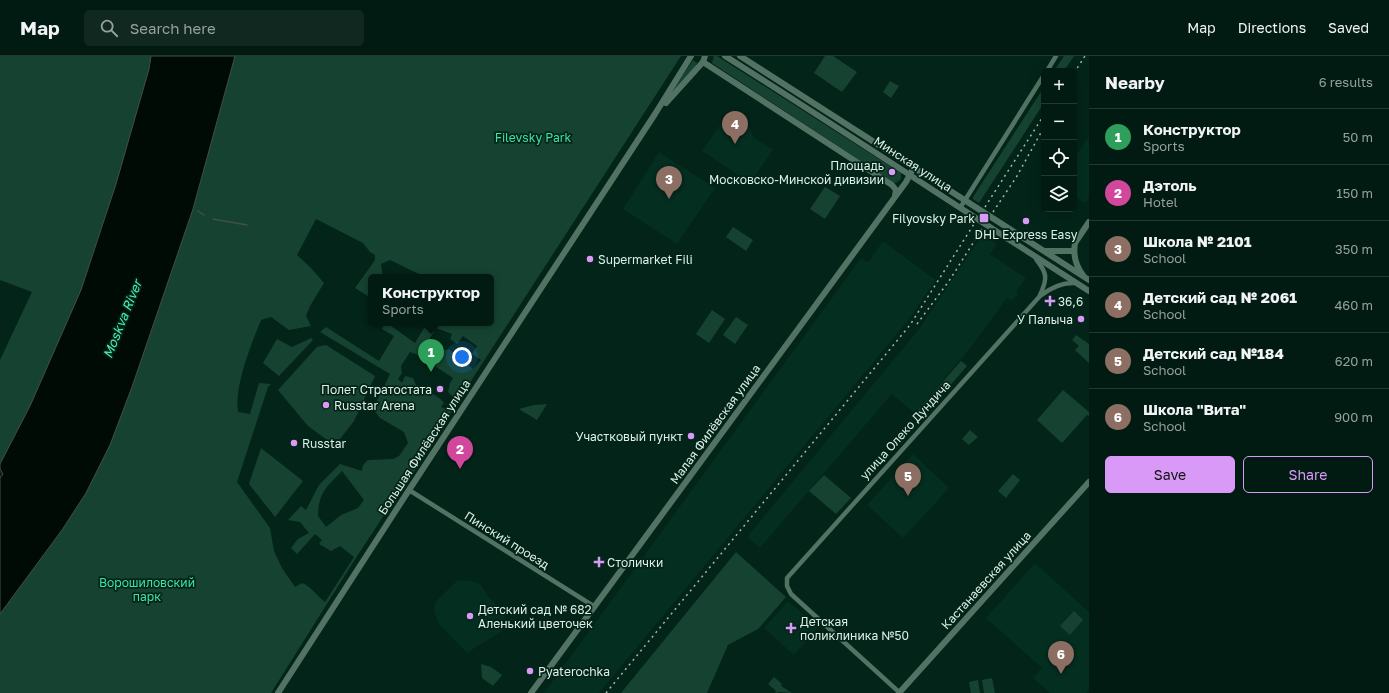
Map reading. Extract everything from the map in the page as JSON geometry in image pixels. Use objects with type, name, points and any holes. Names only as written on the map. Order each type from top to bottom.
[{"type":"street","name":"Большая Филёвская улица","points":[[278,693],[409,490],[656,114],[691,56]]},
{"type":"street","name":"Минская улица","points":[[725,56],[911,174],[960,208],[1089,290]]},
{"type":"street","name":"Минская улица","points":[[740,56],[1088,280]]},
{"type":"street","points":[[1049,68],[1056,56]]},
{"type":"street","points":[[704,59],[892,185],[896,190],[895,197]]},
{"type":"street","name":"Большая Филёвская улица","points":[[656,114],[704,59]]},
{"type":"street","points":[[960,208],[1041,80]]},
{"type":"street","name":"Малая Филёвская улица","points":[[531,693],[895,197],[911,174],[914,167]]},
{"type":"street","points":[[1088,280],[1076,264],[1074,251],[1075,243],[1089,222]]},
{"type":"street","points":[[1044,251],[1074,251]]},
{"type":"street","name":"улица Олеко Дундича","points":[[1032,254],[1046,274],[1046,281],[1040,296]]},
{"type":"street","name":"улица Олеко Дундича","points":[[900,693],[791,594],[787,586],[787,578],[1040,296],[1047,290],[1061,284],[1078,283]]},
{"type":"street","name":"Кастанаевская улица","points":[[900,693],[1089,482]]},
{"type":"street","name":"Пинский проезд","points":[[409,490],[595,607]]},
{"type":"shaded area","points":[[728,113],[750,128],[753,137],[773,150],[750,183],[702,151]]},
{"type":"shaded area","points":[[1089,136],[1089,197],[1085,203],[1077,198],[1077,154]]},
{"type":"shaded area","points":[[659,152],[715,188],[677,244],[623,209]]},
{"type":"shaded area","points":[[985,231],[989,234],[988,238],[997,244],[990,254],[1026,278],[1016,292],[1018,294],[1012,301],[1007,298],[969,350],[914,413],[892,394],[760,548],[747,537],[919,329]]},
{"type":"shaded area","points":[[883,241],[936,280],[906,323],[599,693],[544,693],[861,258],[868,262]]},
{"type":"shaded area","points":[[913,454],[949,488],[903,538],[867,505]]},
{"type":"shaded area","points":[[1035,563],[1089,612],[1089,690],[1086,693],[1050,693],[1033,678],[1042,668],[986,618]]},
{"type":"shaded area","name":"Детский сад № 682 Аленький цветочек","points":[[458,580],[480,584],[499,608],[510,626],[467,653],[438,623],[434,610],[435,602]]},
{"type":"shaded area","name":"Детская поликлиника №50","points":[[788,601],[818,627],[794,655],[764,628]]},
{"type":"green space","points":[[0,56],[151,56],[149,69],[116,184],[81,290],[30,406],[0,464],[0,360],[32,292],[0,280]]},
{"type":"green space","points":[[235,56],[681,56],[469,384],[392,507],[388,509],[352,564],[271,693],[0,693],[0,614],[62,530],[86,493],[132,387],[193,209]],"holes":[[[316,219],[363,243],[370,252],[375,255],[375,260],[355,288],[368,296],[368,274],[383,274],[381,264],[390,260],[419,274],[494,274],[494,326],[424,326],[415,343],[391,326],[384,326],[382,329],[394,336],[379,361],[326,327],[320,332],[390,374],[373,409],[380,418],[404,432],[408,443],[399,456],[393,459],[368,460],[363,465],[362,471],[340,464],[319,485],[306,510],[301,506],[288,520],[300,522],[309,533],[298,539],[291,548],[297,554],[315,534],[322,540],[319,544],[331,551],[340,546],[354,557],[325,602],[305,584],[302,583],[295,587],[282,568],[274,551],[270,528],[237,482],[268,387],[271,384],[259,383],[250,414],[238,412],[238,390],[244,366],[261,320],[271,317],[289,330],[311,326],[306,316],[310,306],[324,283],[297,255]],[[436,328],[452,334],[450,339],[457,344],[463,336],[477,346],[472,354],[481,360],[473,369],[449,349],[438,352],[430,348],[430,338]],[[410,352],[418,355],[453,378],[448,392],[455,399],[448,410],[441,407],[444,403],[428,388],[416,385],[413,378],[405,376],[402,383],[398,379],[402,373],[401,366]],[[342,471],[364,500],[358,508],[341,515],[326,527],[318,516],[320,501],[324,490]]]},
{"type":"green space","points":[[714,56],[717,56],[901,173],[901,179],[896,183],[892,182],[712,63]]},
{"type":"green space","points":[[825,56],[833,56],[857,72],[842,92],[814,73]]},
{"type":"green space","points":[[1064,56],[1074,56],[1066,68],[1056,68]]},
{"type":"green space","points":[[693,60],[697,63],[694,69],[669,95]]},
{"type":"green space","points":[[890,81],[899,86],[891,98],[883,92]]},
{"type":"green space","points":[[1041,92],[1041,108],[979,203],[973,199]]},
{"type":"green space","points":[[825,187],[840,196],[825,219],[810,209]]},
{"type":"green space","points":[[733,227],[753,240],[746,251],[726,237]]},
{"type":"green space","points":[[712,310],[725,319],[709,343],[696,334]]},
{"type":"green space","points":[[736,317],[748,325],[735,344],[723,335]]},
{"type":"green space","points":[[1076,335],[1089,344],[1089,363],[1075,350],[1079,346],[1072,340]]},
{"type":"green space","points":[[311,338],[313,340],[279,376],[263,363],[277,339],[292,347]]},
{"type":"green space","name":"Russtar Arena","points":[[326,345],[375,376],[354,421],[340,439],[327,440],[308,426],[278,390],[317,347]]},
{"type":"green space","points":[[961,361],[967,366],[922,418],[916,412]]},
{"type":"green space","points":[[1063,390],[1089,412],[1089,416],[1087,415],[1062,443],[1037,420]]},
{"type":"green space","points":[[547,404],[537,420],[519,409],[534,405]]},
{"type":"green space","points":[[970,430],[978,437],[969,445],[962,439]]},
{"type":"green space","points":[[261,448],[303,481],[275,517],[249,484]]},
{"type":"green space","points":[[1013,474],[1020,480],[1006,498],[998,491]]},
{"type":"green space","points":[[824,475],[851,498],[836,514],[809,491]]},
{"type":"green space","points":[[736,552],[786,597],[758,629],[728,645],[707,693],[621,693]]},
{"type":"green space","points":[[1074,611],[1083,620],[1070,635],[1060,626]]},
{"type":"green space","points":[[481,664],[491,667],[502,675],[493,686],[482,678]]},
{"type":"green space","points":[[774,677],[782,684],[781,686],[792,693],[775,693],[776,691],[768,684]]},
{"type":"green space","points":[[992,678],[995,693],[984,693],[982,680]]},
{"type":"green space","points":[[978,680],[980,693],[971,693],[969,682]]},
{"type":"water","name":"Moskva River","points":[[151,56],[235,56],[193,209],[132,387],[110,445],[86,493],[62,530],[0,614],[0,478],[3,474],[0,469],[0,464],[30,406],[81,290],[116,184],[149,69]]},
{"type":"waterway","points":[[198,211],[204,215]]},
{"type":"waterway","points":[[213,219],[247,225]]},
{"type":"railway","points":[[1077,68],[1085,56]]},
{"type":"railway","points":[[985,207],[1041,120]]},
{"type":"railway","points":[[993,212],[1017,176],[1041,132]]},
{"type":"railway","points":[[606,693],[910,325],[974,224]]},
{"type":"railway","points":[[917,324],[949,281],[982,229]]},
{"type":"place","name":"Детский сад № 2061","points":[[735,144]]},
{"type":"place","name":"Площадь Московско-Минской дивизии","points":[[892,172]]},
{"type":"place","name":"Школа № 2101","points":[[669,199]]},
{"type":"place","name":"Filyovsky Park","points":[[984,218]]},
{"type":"place","name":"DHL Express Easy","points":[[1026,221]]},
{"type":"place","name":"Supermarket Fili","points":[[590,259]]},
{"type":"place","name":"36,6","points":[[1050,301]]},
{"type":"place","name":"У Палыча","points":[[1081,319]]},
{"type":"place","name":"Конструктор","points":[[431,372]]},
{"type":"place","name":"Полет Стратостата","points":[[440,389]]},
{"type":"place","name":"Russtar Arena","points":[[326,405]]},
{"type":"place","name":"Участковый пункт","points":[[691,436]]},
{"type":"place","name":"Russtar","points":[[294,443]]},
{"type":"place","name":"Дэтоль","points":[[460,469]]},
{"type":"place","name":"Детский сад №184","points":[[908,496]]},
{"type":"place","name":"Столички","points":[[599,562]]},
{"type":"place","name":"Детский сад № 682 Аленький цветочек","points":[[470,616]]},
{"type":"place","name":"Детская поликлиника №50","points":[[791,628]]},
{"type":"place","name":"Pyaterochka","points":[[530,671]]},
{"type":"place","name":"Школа \"Вита\"","points":[[1061,674]]},
{"type":"park label","name":"Filevsky Park","points":[[533,137]]},
{"type":"park label","name":"Ворошиловский парк","points":[[147,589]]}]
